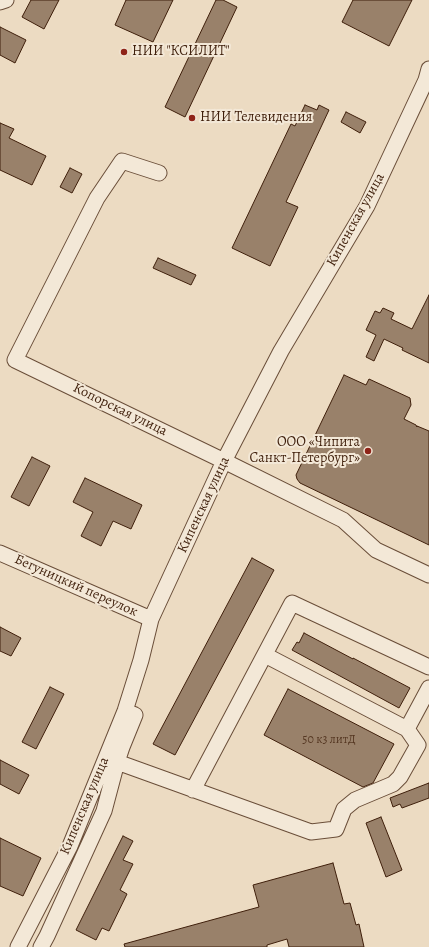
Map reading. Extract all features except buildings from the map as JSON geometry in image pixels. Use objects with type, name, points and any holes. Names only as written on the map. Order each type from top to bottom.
[{"type":"street","points":[[0,2],[6,0]]},
{"type":"street","name":"Кипенская улица","points":[[18,947],[70,846],[124,711],[141,660],[151,619],[224,461],[281,351],[367,206],[427,75]]},
{"type":"street","name":"Копорская улица","points":[[159,173],[122,161],[96,198],[15,360],[343,520],[376,550],[429,575]]},
{"type":"street","name":"Бегуницкий переулок","points":[[0,553],[151,619]]},
{"type":"street","points":[[193,790],[292,603],[429,667]]},
{"type":"street","points":[[117,762],[311,832],[336,829],[344,809],[355,800],[393,784],[400,778],[418,745],[407,730],[265,655]]},
{"type":"street","points":[[407,730],[429,688]]},
{"type":"street","points":[[41,947],[104,811],[117,762],[135,715],[124,711]]},
{"type":"place","name":"НИИ \"КСИЛИТ\"","points":[[124,52]]},
{"type":"place","name":"НИИ Телевидения","points":[[192,118]]},
{"type":"place","name":"ООО «Чипита Санкт-Петербург»","points":[[368,451]]}]
